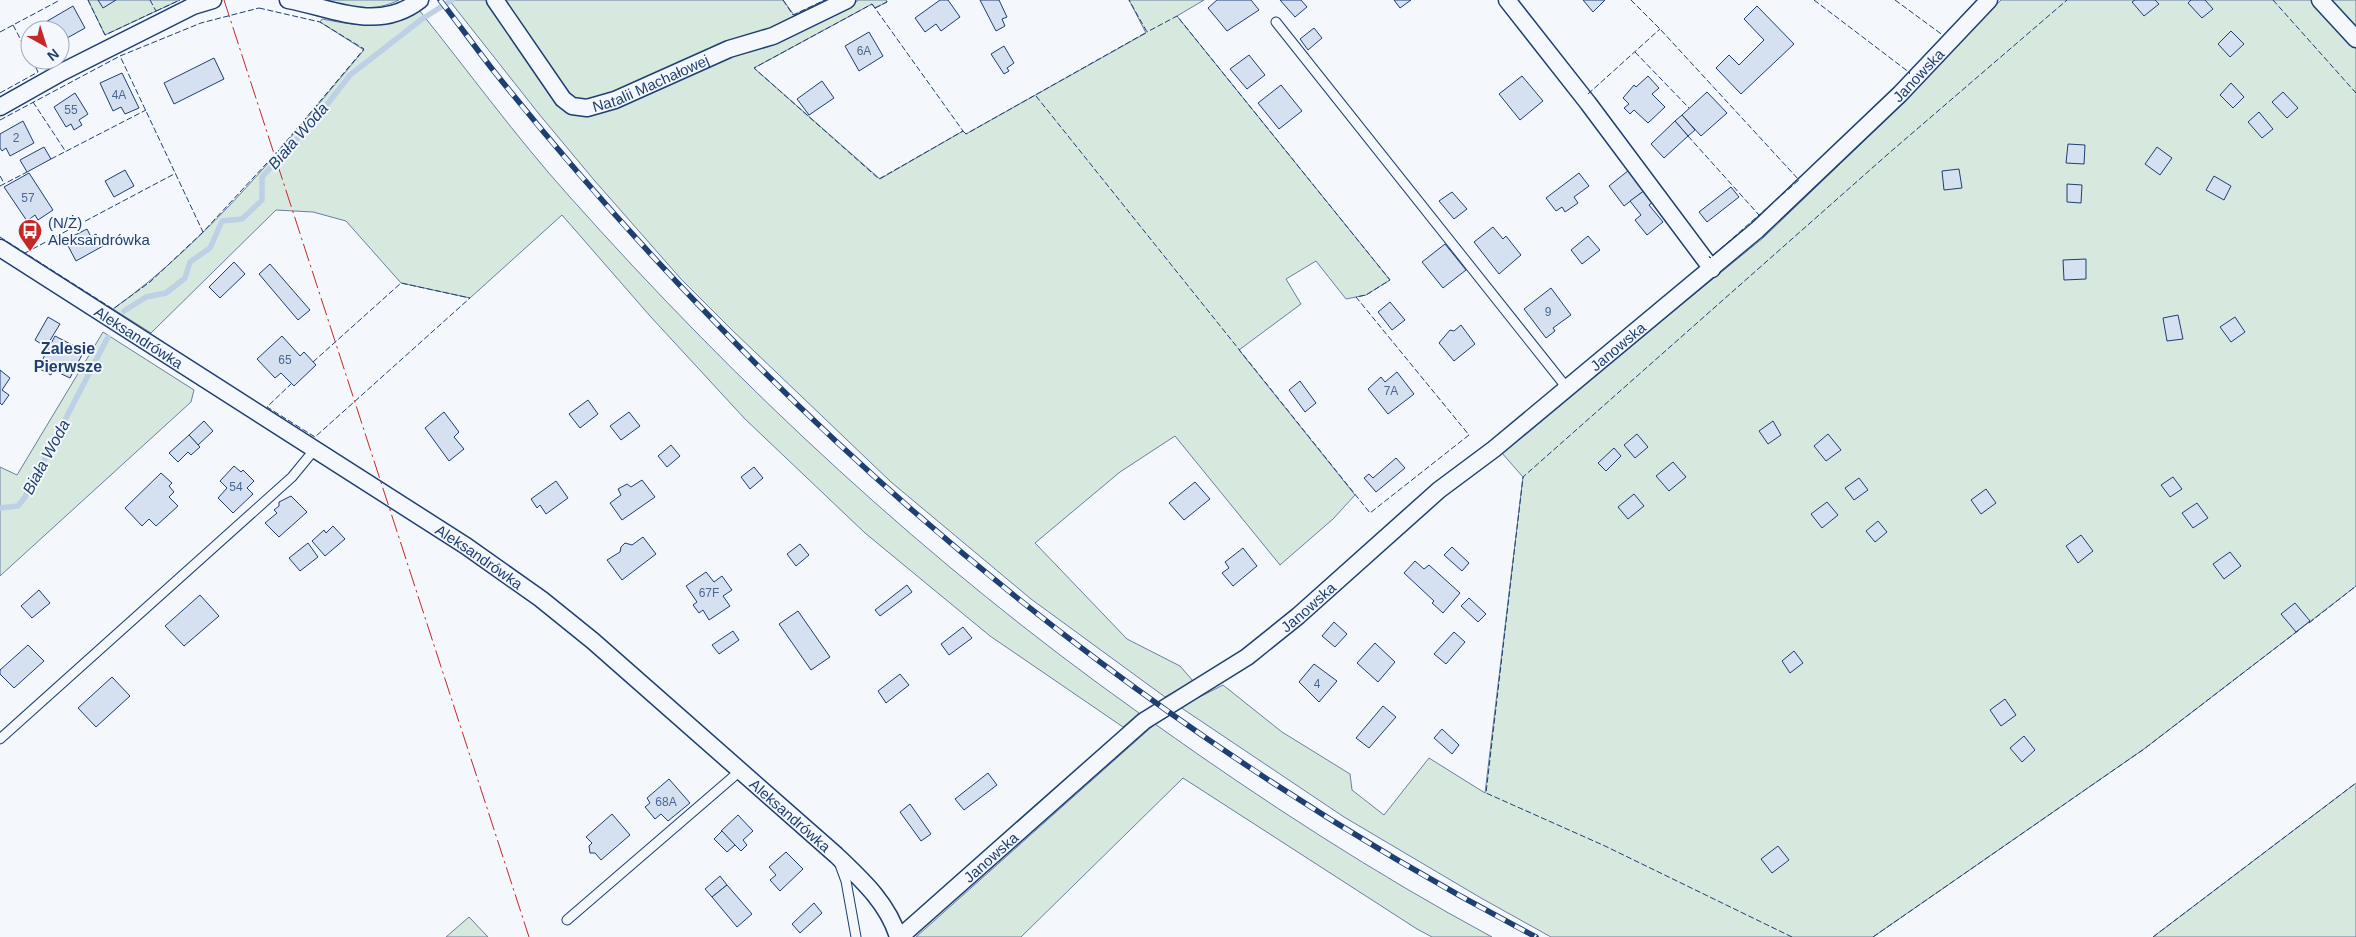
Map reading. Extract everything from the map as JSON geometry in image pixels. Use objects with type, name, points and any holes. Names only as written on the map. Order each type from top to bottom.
[{"type":"street","points":[[0,108],[62,72],[193,6],[212,0]]},
{"type":"street","points":[[288,0],[340,14],[370,18],[391,15],[420,0]]},
{"type":"street","name":"Natalii Machałowej","points":[[496,0],[563,99],[572,106],[587,108],[615,100],[729,49],[773,36],[847,0]]},
{"type":"street","points":[[1507,0],[1588,103],[1712,269]]},
{"type":"street","name":"Janowska","points":[[899,937],[1144,721],[1247,657],[1298,616],[1439,490],[1494,449],[1712,269],[1809,182],[1900,94],[1989,0]]},
{"type":"street","points":[[2320,0],[2356,39]]},
{"type":"street","name":"Aleksandrówka","points":[[0,248],[466,546],[556,610],[836,855],[862,880],[883,905],[899,937]]},
{"type":"lane","points":[[1276,22],[1568,388]]},
{"type":"lane","points":[[0,739],[292,477],[316,450]]},
{"type":"lane","points":[[567,920],[740,771]]},
{"type":"lane","points":[[836,855],[846,881],[856,937]]},
{"type":"shaded area","points":[[88,0],[180,0],[105,35]]},
{"type":"shaded area","points":[[327,0],[399,0],[381,6],[363,8]]},
{"type":"shaded area","points":[[449,0],[490,0],[567,109],[732,54],[763,47],[859,0],[886,0],[887,2],[875,8],[872,4],[754,68],[880,179],[963,131],[966,134],[1146,33],[1129,0],[1204,0],[1177,16],[1390,280],[1366,295],[1346,299],[1316,261],[1286,279],[1301,304],[1239,350],[1355,495],[1333,519],[1280,565],[1175,436],[1120,472],[1035,543],[1127,639],[1180,666],[1193,681],[1165,697],[1031,599],[891,482],[732,330],[681,279],[594,180]]},
{"type":"shaded area","points":[[500,0],[783,0],[794,15],[825,0],[835,0],[772,31],[587,103],[574,99],[564,91]]},
{"type":"shaded area","points":[[2001,0],[2356,0],[2356,586],[2144,749],[1873,937],[1551,937],[1344,817],[1180,707],[1223,685],[1282,732],[1350,774],[1352,790],[1384,815],[1429,758],[1485,793],[1523,477],[1501,452],[1763,238],[1894,112]]},
{"type":"shaded area","points":[[419,10],[549,174],[634,267],[769,405],[911,535],[1061,656],[1139,713],[1123,727],[990,636],[865,533],[745,419],[650,316],[562,215],[470,298],[401,283],[346,221],[313,212],[276,210],[151,333],[113,309],[149,282],[215,220],[277,153],[364,50],[320,22],[322,19],[349,24],[372,25],[393,21]]},
{"type":"shaded area","points":[[103,332],[194,390],[191,402],[0,576],[0,467],[17,475]]},
{"type":"shaded area","points":[[1155,724],[1320,836],[1405,888],[1492,937],[1432,937],[1183,778],[1021,937],[916,937]]},
{"type":"shaded area","points":[[2356,783],[2356,937],[2153,937]]},
{"type":"shaded area","points":[[469,917],[488,937],[446,937]]},
{"type":"building","points":[[98,0],[116,0],[103,8]]},
{"type":"building","points":[[940,0],[948,0],[960,17],[941,31],[936,24],[925,32],[915,18]]},
{"type":"building","points":[[980,0],[999,0],[1007,17],[1002,19],[1005,26],[996,31]]},
{"type":"building","points":[[1217,0],[1251,0],[1259,10],[1227,31],[1208,8]]},
{"type":"building","points":[[1280,0],[1301,0],[1307,7],[1295,17]]},
{"type":"building","points":[[1394,0],[1411,0],[1400,8]]},
{"type":"building","points":[[1583,0],[1605,0],[1593,12]]},
{"type":"building","points":[[2135,0],[2155,0],[2159,4],[2144,16],[2132,2]]},
{"type":"building","points":[[2191,0],[2205,0],[2213,9],[2202,18],[2188,3]]},
{"type":"building","points":[[73,6],[85,28],[70,36],[70,20],[49,20]]},
{"type":"building","points":[[1757,6],[1794,44],[1741,94],[1716,68],[1729,55],[1739,65],[1764,40],[1744,19]]},
{"type":"building","points":[[1314,28],[1322,38],[1308,50],[1300,39]]},
{"type":"building","points":[[2231,31],[2244,44],[2230,57],[2218,44]]},
{"type":"building","points":[[869,32],[883,56],[859,71],[845,46]]},
{"type":"building","points":[[1004,46],[1014,63],[1007,68],[1009,71],[1004,74],[991,54]]},
{"type":"building","points":[[1249,55],[1265,75],[1247,89],[1230,69]]},
{"type":"building","points":[[214,58],[224,79],[174,104],[164,83]]},
{"type":"building","points":[[122,73],[139,108],[125,114],[121,107],[113,111],[100,83]]},
{"type":"building","points":[[1522,76],[1543,101],[1520,120],[1499,94]]},
{"type":"building","points":[[1648,76],[1659,88],[1652,94],[1665,107],[1648,123],[1634,110],[1630,114],[1624,108],[1629,104],[1623,98],[1634,85],[1636,87]]},
{"type":"building","points":[[822,81],[834,98],[809,115],[797,99]]},
{"type":"building","points":[[2231,83],[2244,97],[2233,108],[2220,95]]},
{"type":"building","points":[[1281,85],[1302,111],[1279,129],[1258,103]]},
{"type":"building","points":[[1707,92],[1727,113],[1701,136],[1682,115]]},
{"type":"building","points":[[2283,92],[2298,108],[2287,118],[2272,102]]},
{"type":"building","points":[[75,93],[88,114],[79,120],[82,125],[74,130],[71,124],[66,127],[54,107]]},
{"type":"building","points":[[2259,112],[2273,129],[2262,138],[2248,122]]},
{"type":"building","points":[[1682,115],[1695,130],[1688,136],[1675,121]]},
{"type":"building","points":[[23,121],[34,143],[10,156],[6,148],[2,151],[0,148],[0,134]]},
{"type":"building","points":[[1675,121],[1688,136],[1664,158],[1651,144]]},
{"type":"building","points":[[2068,144],[2085,145],[2084,164],[2066,163]]},
{"type":"building","points":[[44,147],[51,159],[27,172],[20,160]]},
{"type":"building","points":[[2157,147],[2172,158],[2160,175],[2145,164]]},
{"type":"building","points":[[1959,169],[1962,188],[1944,190],[1942,171]]},
{"type":"building","points":[[125,170],[134,186],[114,197],[105,181]]},
{"type":"building","points":[[1629,170],[1645,190],[1624,206],[1609,186]]},
{"type":"building","points":[[29,173],[53,210],[38,220],[35,215],[27,221],[4,187]]},
{"type":"building","points":[[1579,173],[1589,186],[1574,197],[1578,203],[1565,212],[1562,207],[1556,211],[1546,198]]},
{"type":"building","points":[[2214,176],[2231,186],[2224,200],[2206,190]]},
{"type":"building","points":[[2067,184],[2082,185],[2081,203],[2067,202]]},
{"type":"building","points":[[1731,187],[1739,197],[1707,222],[1699,212]]},
{"type":"building","points":[[1645,190],[1654,201],[1649,205],[1663,222],[1647,235],[1635,220],[1641,215],[1630,201]]},
{"type":"building","points":[[1452,192],[1467,209],[1454,219],[1439,201]]},
{"type":"building","points":[[1493,227],[1503,239],[1506,236],[1521,255],[1499,274],[1474,242]]},
{"type":"building","points":[[87,229],[91,237],[96,234],[103,246],[76,261],[65,240]]},
{"type":"building","points":[[1588,236],[1600,250],[1582,264],[1571,250]]},
{"type":"building","points":[[1445,244],[1466,270],[1443,288],[1422,262]]},
{"type":"building","points":[[2086,259],[2086,279],[2064,280],[2063,260]]},
{"type":"building","points":[[234,262],[245,274],[220,298],[209,287]]},
{"type":"building","points":[[270,264],[310,310],[298,320],[259,274]]},
{"type":"building","points":[[1551,288],[1571,315],[1553,328],[1555,331],[1546,338],[1524,309]]},
{"type":"building","points":[[1390,302],[1405,320],[1392,330],[1378,312]]},
{"type":"building","points":[[2178,315],[2183,339],[2167,341],[2163,318]]},
{"type":"building","points":[[48,317],[60,324],[46,347],[35,340]]},
{"type":"building","points":[[2235,317],[2245,332],[2231,342],[2220,327]]},
{"type":"building","points":[[1461,325],[1475,344],[1454,361],[1439,343],[1450,330],[1454,331]]},
{"type":"building","points":[[55,336],[84,351],[70,378],[53,370],[51,375],[38,368]]},
{"type":"building","points":[[282,336],[300,356],[304,352],[316,365],[294,386],[281,373],[275,378],[257,359]]},
{"type":"building","points":[[0,370],[10,378],[2,390],[9,395],[2,405],[0,403]]},
{"type":"building","points":[[1397,372],[1414,394],[1388,414],[1368,389],[1381,377],[1385,382]]},
{"type":"building","points":[[1300,381],[1316,403],[1305,412],[1289,390]]},
{"type":"building","points":[[588,400],[598,414],[580,428],[569,414]]},
{"type":"building","points":[[444,412],[459,432],[454,437],[464,449],[449,461],[425,428]]},
{"type":"building","points":[[629,412],[640,426],[621,440],[610,426]]},
{"type":"building","points":[[204,421],[213,431],[198,445],[189,435]]},
{"type":"building","points":[[1773,421],[1781,435],[1768,444],[1759,431]]},
{"type":"building","points":[[1637,434],[1648,447],[1635,458],[1624,445]]},
{"type":"building","points":[[1828,434],[1841,450],[1826,461],[1814,446]]},
{"type":"building","points":[[189,435],[200,447],[191,455],[188,452],[178,462],[169,453]]},
{"type":"building","points":[[671,445],[680,456],[667,467],[658,456]]},
{"type":"building","points":[[1614,448],[1621,456],[1606,471],[1598,463]]},
{"type":"building","points":[[1396,458],[1405,468],[1376,492],[1364,478],[1369,474],[1373,478]]},
{"type":"building","points":[[1673,462],[1686,477],[1669,491],[1656,476]]},
{"type":"building","points":[[234,466],[241,472],[243,470],[254,481],[247,488],[253,494],[233,513],[218,498],[227,488],[220,481]]},
{"type":"building","points":[[754,467],[763,478],[750,489],[741,477]]},
{"type":"building","points":[[161,473],[172,483],[169,486],[174,492],[169,497],[178,506],[156,526],[149,519],[142,526],[125,508]]},
{"type":"building","points":[[2173,477],[2182,489],[2170,497],[2161,485]]},
{"type":"building","points":[[1859,478],[1868,490],[1854,500],[1845,488]]},
{"type":"building","points":[[642,480],[655,497],[622,520],[610,503],[621,495],[618,489],[627,484],[631,487]]},
{"type":"building","points":[[556,481],[568,498],[546,514],[540,505],[537,508],[531,499]]},
{"type":"building","points":[[1195,482],[1210,499],[1184,520],[1169,503]]},
{"type":"building","points":[[1986,489],[1996,503],[1981,514],[1971,500]]},
{"type":"building","points":[[1634,494],[1644,506],[1628,519],[1618,507]]},
{"type":"building","points":[[291,496],[307,512],[279,537],[265,523],[277,513],[274,510],[279,506],[279,502]]},
{"type":"building","points":[[1827,502],[1838,515],[1822,528],[1811,514]]},
{"type":"building","points":[[2197,503],[2208,518],[2193,528],[2182,513]]},
{"type":"building","points":[[1878,521],[1887,532],[1875,542],[1866,531]]},
{"type":"building","points":[[333,526],[345,539],[325,556],[312,541],[324,530],[326,533]]},
{"type":"building","points":[[2081,535],[2093,551],[2078,563],[2066,546]]},
{"type":"building","points":[[643,537],[656,554],[622,580],[607,560],[620,552],[621,547],[625,543],[632,545]]},
{"type":"building","points":[[308,543],[318,557],[300,571],[289,558]]},
{"type":"building","points":[[800,544],[809,555],[796,566],[787,554]]},
{"type":"building","points":[[1452,547],[1469,563],[1462,571],[1444,555]]},
{"type":"building","points":[[1243,548],[1257,566],[1233,586],[1222,573],[1229,568],[1225,562]]},
{"type":"building","points":[[2230,552],[2241,566],[2224,579],[2213,564]]},
{"type":"building","points":[[1415,561],[1424,569],[1429,565],[1460,593],[1443,613],[1432,603],[1434,601],[1404,573]]},
{"type":"building","points":[[706,572],[714,582],[722,576],[732,590],[723,596],[730,606],[709,620],[703,610],[699,613],[693,605],[697,602],[686,586]]},
{"type":"building","points":[[907,585],[912,592],[880,616],[875,610]]},
{"type":"building","points":[[39,590],[50,603],[32,618],[21,606]]},
{"type":"building","points":[[200,595],[219,616],[184,646],[165,626]]},
{"type":"building","points":[[1469,598],[1486,614],[1478,622],[1461,606]]},
{"type":"building","points":[[2295,603],[2310,621],[2296,632],[2281,614]]},
{"type":"building","points":[[798,611],[830,657],[811,670],[779,624]]},
{"type":"building","points":[[1334,622],[1347,634],[1335,647],[1322,636]]},
{"type":"building","points":[[963,627],[972,638],[949,655],[941,644]]},
{"type":"building","points":[[733,631],[739,640],[719,654],[712,645]]},
{"type":"building","points":[[1454,632],[1465,642],[1446,664],[1434,654]]},
{"type":"building","points":[[1375,643],[1395,662],[1378,682],[1357,663]]},
{"type":"building","points":[[28,645],[44,661],[14,688],[0,674],[0,670]]},
{"type":"building","points":[[1794,651],[1803,663],[1790,673],[1782,661]]},
{"type":"building","points":[[1314,664],[1337,681],[1319,702],[1299,682]]},
{"type":"building","points":[[900,674],[909,685],[886,703],[878,691]]},
{"type":"building","points":[[112,677],[130,696],[96,727],[78,708]]},
{"type":"building","points":[[2005,699],[2016,715],[2001,726],[1990,710]]},
{"type":"building","points":[[1383,706],[1396,717],[1369,748],[1356,738]]},
{"type":"building","points":[[1442,729],[1459,745],[1452,754],[1434,738]]},
{"type":"building","points":[[2024,736],[2035,750],[2022,762],[2010,748]]},
{"type":"building","points":[[988,773],[997,785],[964,810],[955,799]]},
{"type":"building","points":[[669,779],[690,803],[668,821],[661,814],[655,819],[645,807],[650,803],[647,798]]},
{"type":"building","points":[[910,804],[931,834],[921,841],[900,812]]},
{"type":"building","points":[[612,814],[630,835],[601,860],[595,853],[590,853],[589,846],[592,843],[586,837]]},
{"type":"building","points":[[738,815],[753,831],[743,840],[747,845],[741,851],[721,831]]},
{"type":"building","points":[[722,831],[735,845],[727,852],[714,839]]},
{"type":"building","points":[[1778,846],[1789,860],[1772,873],[1761,859]]},
{"type":"building","points":[[786,852],[803,869],[780,891],[770,880],[776,875],[769,867]]},
{"type":"building","points":[[720,876],[727,885],[712,897],[705,889]]},
{"type":"building","points":[[727,885],[752,914],[737,927],[712,897]]},
{"type":"building","points":[[814,903],[822,913],[800,933],[792,924]]},
{"type":"waterway","name":"Biała Woda","points":[[124,311],[146,297],[166,293],[185,278],[190,262],[210,248],[222,221],[242,219],[262,200],[262,177],[318,116],[350,75],[422,19],[452,0]]},
{"type":"waterway","name":"Biała Woda","points":[[0,508],[18,506],[25,497],[108,337]]},
{"type":"railway","points":[[440,0],[493,70],[546,135],[657,261],[806,413],[901,500],[999,583],[1101,662],[1206,738],[1313,809],[1423,875],[1536,937]]},
{"type":"fence","points":[[0,32],[60,0]]},
{"type":"fence","points":[[88,0],[105,35],[156,11],[150,0]]},
{"type":"fence","points":[[156,11],[180,0]]},
{"type":"fence","points":[[783,0],[793,15],[825,0]]},
{"type":"fence","points":[[875,8],[887,2],[886,0]]},
{"type":"fence","points":[[963,131],[966,134],[1147,32],[1129,0]]},
{"type":"fence","points":[[1631,0],[1799,180],[1759,215]]},
{"type":"fence","points":[[1814,0],[1909,74]]},
{"type":"fence","points":[[1895,0],[1944,36]]},
{"type":"fence","points":[[1792,937],[1605,846],[1486,793],[1523,477],[1888,154],[2067,0]]},
{"type":"fence","points":[[2273,0],[2356,93]]},
{"type":"fence","points":[[872,4],[963,131],[879,179],[754,68],[872,4]]},
{"type":"fence","points":[[259,8],[320,22],[364,49],[279,150],[203,232],[120,56],[201,23],[259,8]]},
{"type":"fence","points":[[1036,96],[1370,513],[1469,435],[1356,297],[1366,295],[1390,280],[1177,16],[1147,32]]},
{"type":"fence","points":[[13,25],[20,38]]},
{"type":"fence","points":[[1588,94],[1660,29]]},
{"type":"fence","points":[[1635,52],[1689,108]]},
{"type":"fence","points":[[0,120],[120,56]]},
{"type":"fence","points":[[0,93],[38,72],[37,70]]},
{"type":"fence","points":[[33,102],[66,152]]},
{"type":"fence","points":[[51,159],[146,110]]},
{"type":"fence","points":[[1688,136],[1759,215],[1710,258],[1709,256]]},
{"type":"fence","points":[[0,186],[27,172]]},
{"type":"fence","points":[[25,253],[176,173]]},
{"type":"fence","points":[[0,176],[4,183]]},
{"type":"fence","points":[[0,237],[113,309],[150,282],[203,232]]},
{"type":"fence","points":[[313,362],[401,283],[470,298]]},
{"type":"fence","points":[[292,383],[267,407],[315,437],[470,298]]},
{"type":"fence","points":[[2309,623],[2356,586]]},
{"type":"fence","points":[[1873,937],[2144,749],[2299,630]]},
{"type":"fence","points":[[2153,937],[2356,783]]},
{"type":"power","points":[[224,0],[529,937]]},
{"type":"place","name":"(N/Ż) Aleksandrówka","points":[[30,252]]},
{"type":"district","name":"Zalesie Pierwsze","points":[[68,357]]}]
